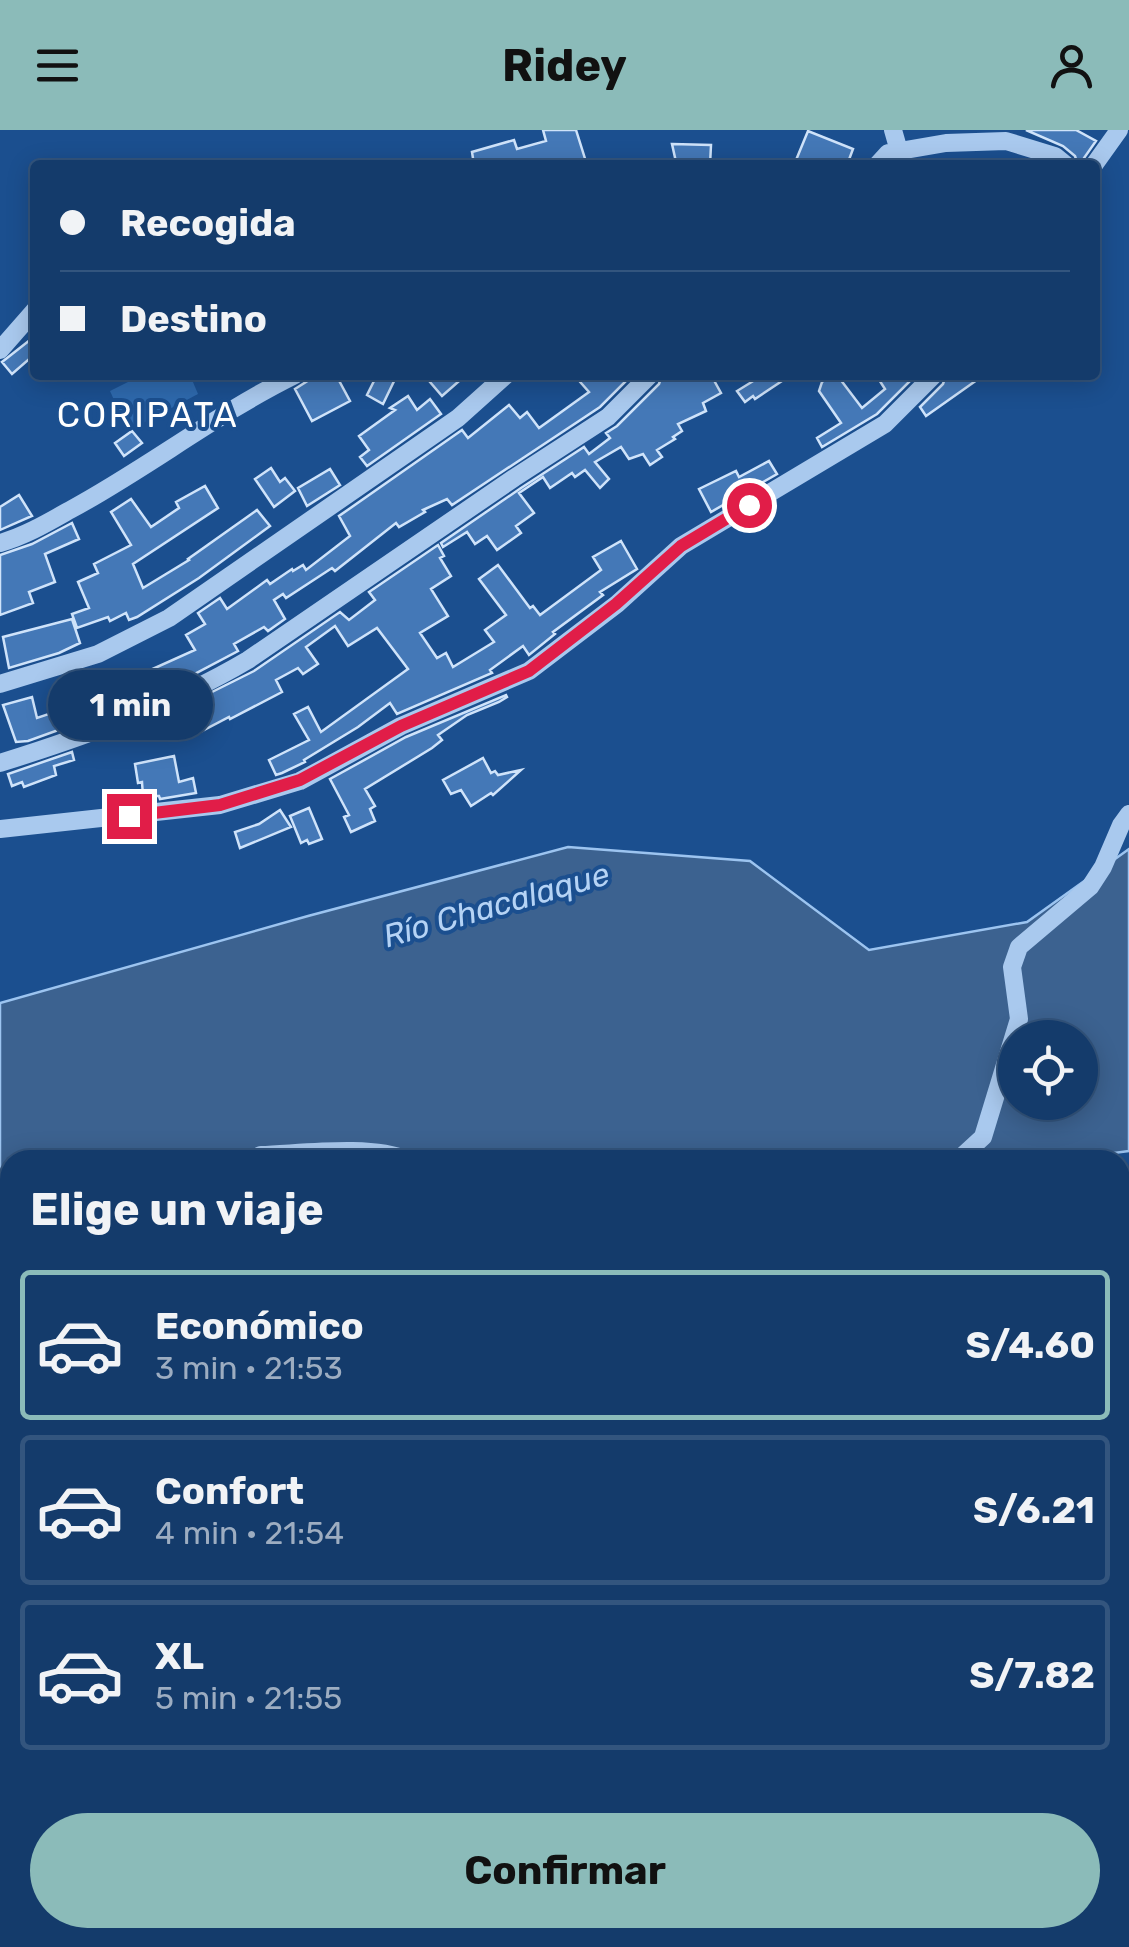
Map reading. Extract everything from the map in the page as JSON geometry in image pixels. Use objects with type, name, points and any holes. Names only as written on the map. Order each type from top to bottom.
[{"type":"street","points":[[893,130],[900,151]]},
{"type":"street","points":[[1098,160],[1119,130]]},
{"type":"street","points":[[882,160],[888,153],[946,143],[1006,141],[1060,160]]},
{"type":"street","points":[[0,350],[30,316]]},
{"type":"street","points":[[0,543],[20,538],[96,496],[286,380]]},
{"type":"street","points":[[0,684],[98,654],[170,618],[458,418],[500,380]]},
{"type":"street","points":[[0,762],[114,725],[208,683],[248,660],[608,417],[645,380]]},
{"type":"street","points":[[0,830],[202,808],[236,800],[300,780],[401,726],[529,671],[616,604],[681,546],[885,424],[929,380]]},
{"type":"street","points":[[969,1150],[983,1138],[1019,1019],[1012,967],[1020,947],[1090,887],[1129,814]]},
{"type":"shaded area","points":[[132,380],[192,380],[198,394],[128,431],[110,391]]},
{"type":"water","name":"Río Chacalaque","points":[[568,847],[750,861],[869,950],[1027,922],[1129,849],[1129,1150],[0,1150],[0,1003],[308,916]]},
{"type":"building","points":[[543,130],[576,130],[585,160],[473,160],[472,152],[514,140],[517,149],[546,141]]},
{"type":"building","points":[[1026,130],[1076,130],[1096,141],[1083,160],[1076,160],[1063,146]]},
{"type":"building","points":[[808,131],[853,149],[849,160],[796,160]]},
{"type":"building","points":[[672,144],[711,145],[710,160],[676,160]]},
{"type":"building","points":[[30,340],[30,358],[12,374],[2,362]]},
{"type":"building","points":[[309,380],[339,380],[350,401],[312,421],[295,389]]},
{"type":"building","points":[[374,380],[395,380],[383,404],[367,395]]},
{"type":"building","points":[[428,380],[460,380],[442,396]]},
{"type":"building","points":[[578,380],[627,380],[600,407],[452,505],[447,499],[399,527],[396,523],[335,571],[332,568],[286,598],[283,594],[274,600],[285,619],[268,631],[264,627],[234,644],[238,651],[122,707],[16,742],[3,705],[32,697],[37,718],[140,684],[137,676],[195,650],[186,635],[205,624],[198,613],[220,598],[227,609],[267,580],[270,584],[303,565],[306,570],[350,536],[339,516],[462,430],[468,438],[509,405],[520,418],[527,412],[539,428],[589,392]]},
{"type":"building","points":[[660,380],[714,380],[721,393],[703,403],[706,411],[678,424],[682,431],[657,450],[662,457],[650,465],[643,454],[629,459],[621,447],[595,462],[609,479],[600,488],[585,470],[575,477],[572,473],[550,488],[543,477],[519,493],[534,513],[516,526],[521,533],[497,550],[487,536],[475,544],[467,532],[443,547],[441,543],[584,447],[589,454],[610,438],[606,433]]},
{"type":"building","points":[[755,380],[784,380],[745,402],[737,391]]},
{"type":"building","points":[[841,380],[862,408],[885,389],[879,380],[911,380],[877,414],[822,447],[817,438],[841,423],[819,391],[822,382]]},
{"type":"building","points":[[944,380],[977,380],[926,416],[920,407]]},
{"type":"building","points":[[408,396],[417,410],[430,399],[441,414],[367,466],[360,457],[369,450],[359,436]]},
{"type":"building","points":[[132,431],[142,443],[124,456],[115,443]]},
{"type":"building","points":[[769,461],[777,474],[711,512],[699,489],[736,471],[739,477]]},
{"type":"building","points":[[271,468],[280,482],[285,478],[295,491],[274,507],[255,479]]},
{"type":"building","points":[[330,469],[340,485],[307,506],[298,488]]},
{"type":"building","points":[[205,486],[218,508],[133,564],[143,588],[257,510],[270,526],[137,617],[129,620],[126,613],[77,628],[72,614],[89,608],[78,582],[98,573],[94,564],[131,545],[111,512],[131,499],[151,527],[179,508],[176,502]]},
{"type":"building","points":[[19,495],[32,516],[0,530],[0,507]]},
{"type":"building","points":[[72,523],[79,539],[45,554],[55,582],[29,592],[33,603],[0,615],[0,555]]},
{"type":"building","points":[[621,541],[637,569],[600,592],[603,595],[529,655],[523,646],[490,670],[492,673],[397,714],[390,703],[305,762],[282,773],[276,775],[269,760],[309,740],[294,714],[308,707],[321,732],[408,669],[377,628],[348,646],[335,626],[306,647],[318,664],[303,674],[298,668],[276,680],[282,692],[202,731],[197,721],[162,733],[156,720],[254,671],[340,612],[349,620],[375,600],[369,592],[438,545],[444,556],[440,558],[451,576],[431,589],[448,616],[420,633],[437,658],[446,653],[453,667],[494,642],[485,630],[506,615],[479,579],[498,565],[530,608],[533,606],[540,615],[601,570],[593,557]]},
{"type":"building","points":[[72,619],[80,643],[9,668],[3,637]]},
{"type":"building","points":[[506,695],[499,702],[467,715],[438,735],[442,740],[432,748],[365,789],[375,806],[370,809],[375,821],[351,832],[344,817],[349,815],[330,779],[406,737]]},
{"type":"building","points":[[72,752],[74,760],[54,766],[56,775],[24,787],[22,782],[12,786],[8,774]]},
{"type":"building","points":[[174,756],[179,782],[193,778],[196,793],[160,799],[143,796],[135,764]]},
{"type":"building","points":[[483,758],[491,773],[521,770],[493,795],[471,806],[461,790],[451,794],[443,780]]},
{"type":"building","points":[[309,808],[322,839],[309,844],[307,840],[301,843],[290,816]]},
{"type":"building","points":[[280,810],[291,827],[240,848],[235,832],[259,824]]},
{"type":"district","name":"CORIPATA","points":[[148,415]]},
{"type":"route","points":[[129,816],[220,805],[300,780],[401,726],[529,671],[616,604],[681,546],[749,505]]}]
